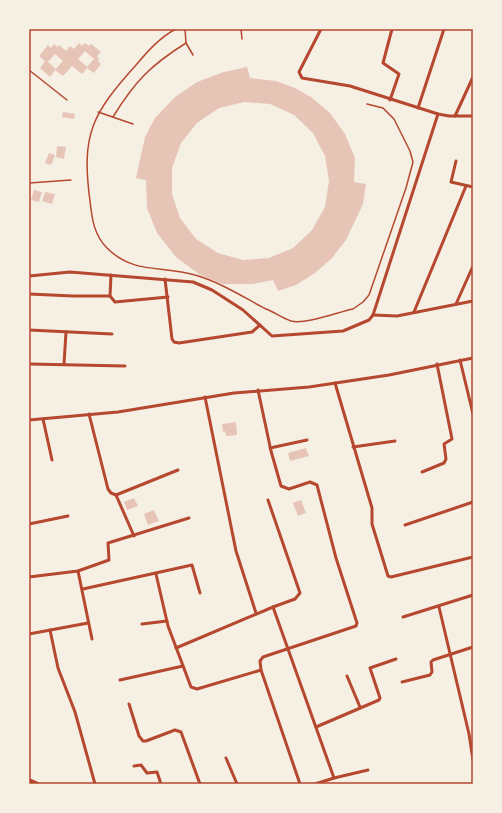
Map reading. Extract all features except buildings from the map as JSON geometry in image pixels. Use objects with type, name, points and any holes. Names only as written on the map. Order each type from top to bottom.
[{"type":"street","points":[[321,29],[299,72],[300,76],[304,79],[350,86],[390,100],[438,114],[473,116]]},
{"type":"street","points":[[390,100],[399,74],[383,63],[392,29]]},
{"type":"street","points":[[418,108],[444,29]]},
{"type":"street","points":[[455,116],[473,77]]},
{"type":"street","points":[[29,276],[65,272],[193,282],[212,290],[243,310],[270,335],[275,337],[335,333],[369,320],[373,315],[438,114]]},
{"type":"street","points":[[456,161],[451,180],[455,184],[473,187]]},
{"type":"street","points":[[414,312],[466,186]]},
{"type":"street","points":[[456,304],[473,266]]},
{"type":"street","points":[[112,275],[110,296],[113,301],[117,303],[168,297]]},
{"type":"street","points":[[165,279],[172,339],[176,343],[252,332],[260,325]]},
{"type":"street","points":[[29,294],[110,296]]},
{"type":"street","points":[[373,315],[397,316],[473,301]]},
{"type":"street","points":[[29,330],[112,334]]},
{"type":"street","points":[[64,364],[66,332]]},
{"type":"street","points":[[29,420],[150,408],[205,397],[258,390],[336,383],[389,375],[437,364],[473,358]]},
{"type":"street","points":[[460,360],[473,414]]},
{"type":"street","points":[[29,364],[125,366]]},
{"type":"street","points":[[422,472],[444,463],[446,459],[444,444],[452,439],[437,364]]},
{"type":"street","points":[[336,383],[353,447],[372,508],[372,524],[388,576],[391,578],[473,558]]},
{"type":"street","points":[[258,390],[270,448],[279,481],[283,488],[289,489],[310,482],[317,485],[336,558],[358,623],[356,626],[262,658],[259,662],[260,670],[300,784]]},
{"type":"street","points":[[205,397],[236,551],[256,613]]},
{"type":"street","points":[[89,414],[108,489],[111,493],[116,495],[134,536]]},
{"type":"street","points":[[43,419],[52,460]]},
{"type":"street","points":[[270,448],[307,440]]},
{"type":"street","points":[[353,447],[395,441]]},
{"type":"street","points":[[116,495],[178,470]]},
{"type":"street","points":[[176,648],[256,613],[295,599],[300,593],[268,500]]},
{"type":"street","points":[[405,525],[473,502]]},
{"type":"street","points":[[29,524],[68,516]]},
{"type":"street","points":[[29,577],[78,571],[109,560],[108,544],[189,518]]},
{"type":"street","points":[[83,590],[192,565],[200,593]]},
{"type":"street","points":[[78,571],[92,639]]},
{"type":"street","points":[[156,574],[167,621],[189,684],[195,689],[260,670]]},
{"type":"street","points":[[403,617],[439,607],[473,595]]},
{"type":"street","points":[[439,607],[469,734],[473,760]]},
{"type":"street","points":[[273,608],[289,649],[334,778]]},
{"type":"street","points":[[142,624],[167,621]]},
{"type":"street","points":[[29,634],[88,623]]},
{"type":"street","points":[[50,630],[58,668],[75,712],[95,784]]},
{"type":"street","points":[[402,682],[430,675],[432,672],[432,661],[473,647]]},
{"type":"street","points":[[316,728],[380,699],[370,668],[396,658]]},
{"type":"street","points":[[120,680],[182,666]]},
{"type":"street","points":[[347,676],[360,707]]},
{"type":"street","points":[[129,704],[138,736],[143,741],[175,730],[181,732],[200,784]]},
{"type":"street","points":[[226,758],[237,784]]},
{"type":"street","points":[[134,766],[141,765],[147,773],[157,772],[161,784]]},
{"type":"street","points":[[315,784],[368,770]]},
{"type":"street","points":[[29,780],[38,784]]},
{"type":"lane","points":[[176,29],[151,47],[108,97],[98,112],[88,139],[87,184],[94,227],[97,236],[108,249],[119,258],[139,267],[180,271],[195,275],[216,283],[287,319],[298,321],[353,309],[366,299],[408,182],[413,162],[410,151],[394,118],[383,108],[367,104]]},
{"type":"lane","points":[[184,29],[186,43],[193,55]]},
{"type":"lane","points":[[241,29],[242,39]]},
{"type":"lane","points":[[113,117],[141,77],[164,58],[186,43]]},
{"type":"lane","points":[[29,70],[68,100]]},
{"type":"lane","points":[[98,112],[134,124]]},
{"type":"lane","points":[[29,183],[71,180]]}]
